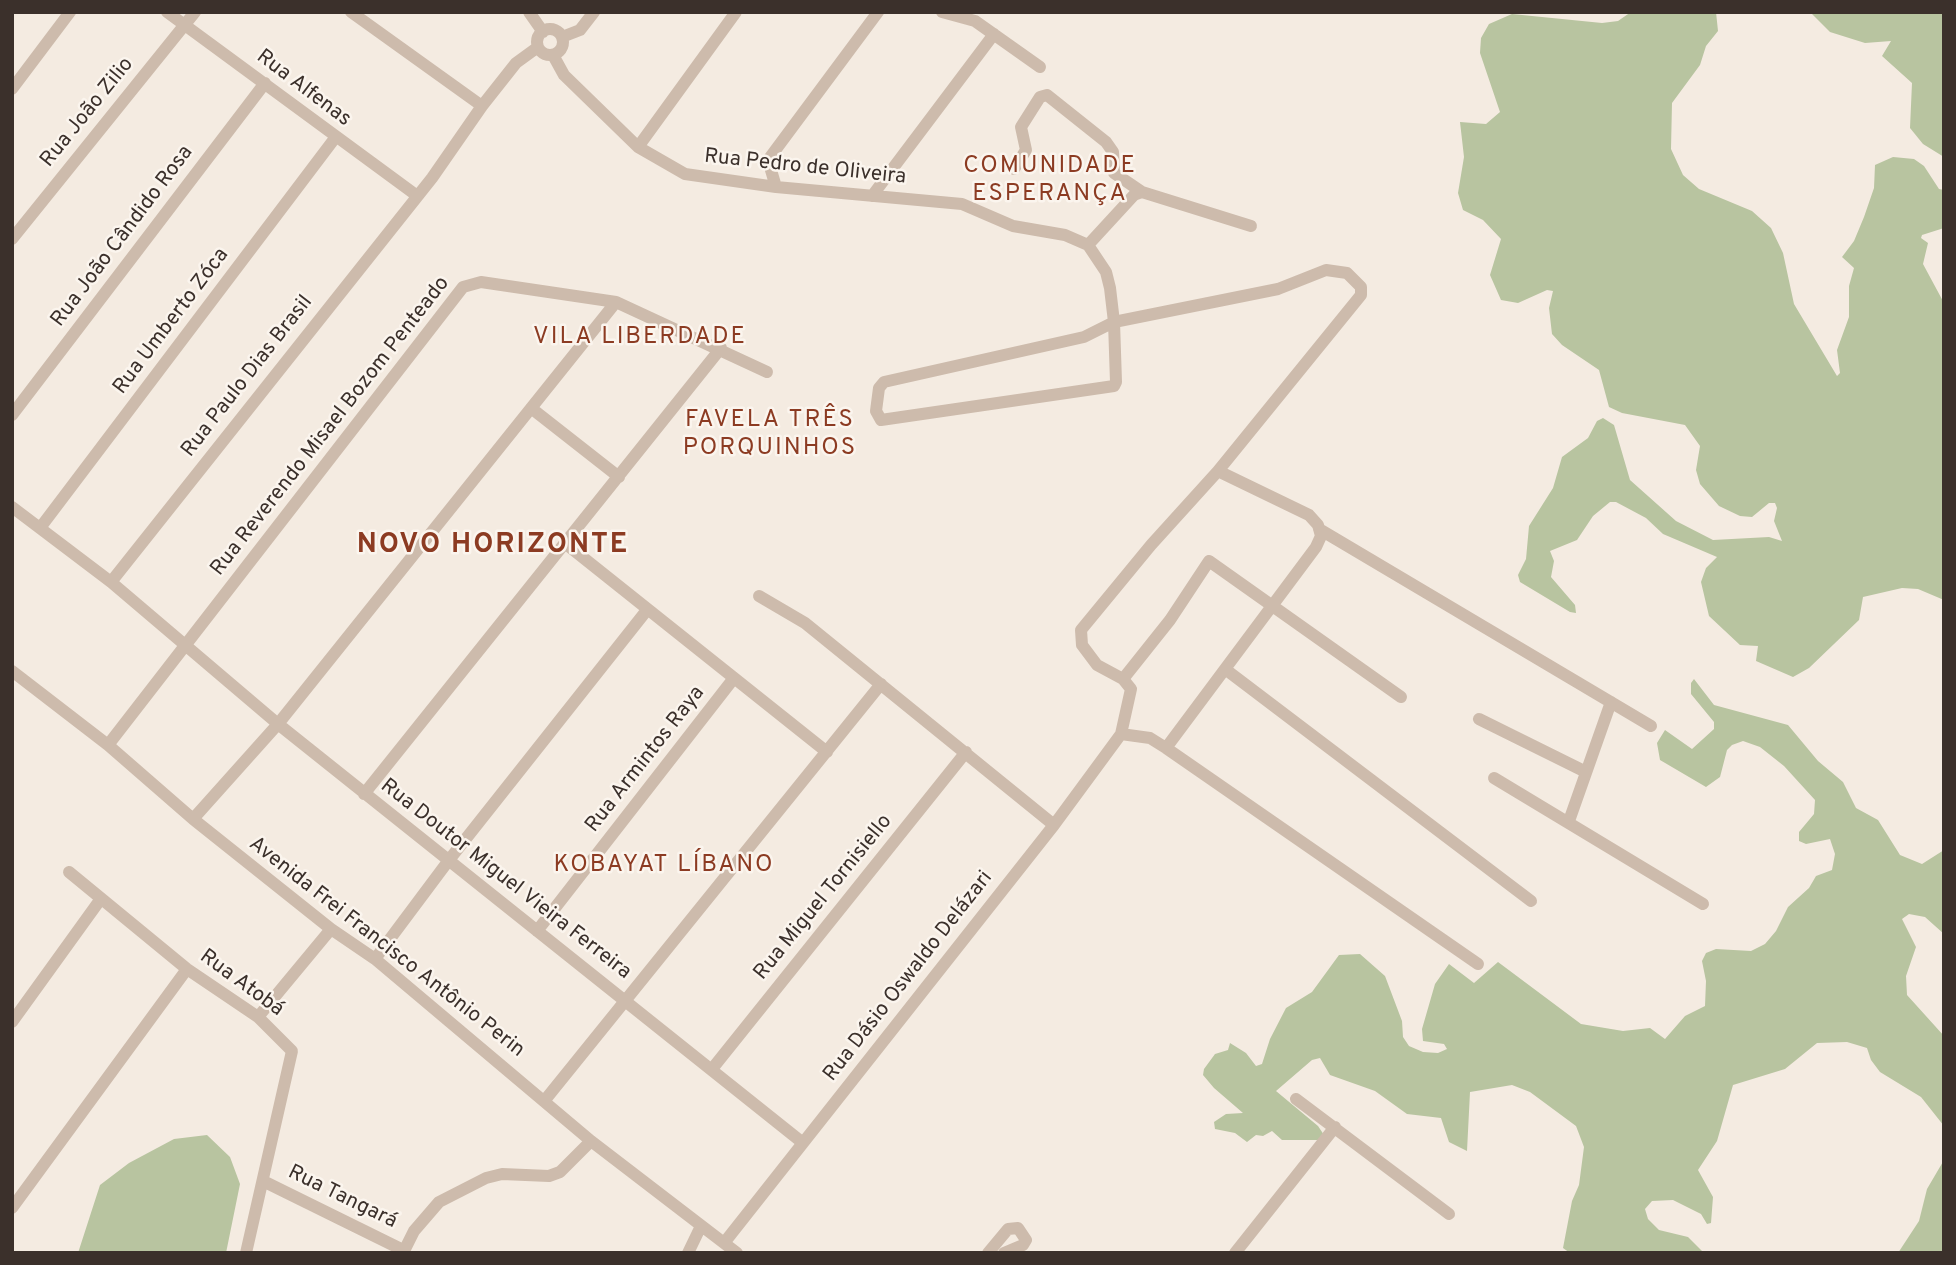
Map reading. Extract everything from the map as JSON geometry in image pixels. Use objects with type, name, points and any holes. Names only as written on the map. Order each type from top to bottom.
[{"type":"street","points":[[12,89],[69,12]]},
{"type":"street","name":"Rua Alfenas","points":[[167,12],[416,195]]},
{"type":"street","name":"Rua João Zilio","points":[[12,239],[195,12]]},
{"type":"street","points":[[351,12],[482,106]]},
{"type":"street","points":[[529,12],[543,32]]},
{"type":"street","points":[[562,37],[580,30],[594,12]]},
{"type":"street","points":[[638,147],[736,12]]},
{"type":"street","points":[[776,187],[768,160],[878,12]]},
{"type":"street","points":[[942,12],[975,20],[1040,67]]},
{"type":"street","points":[[556,31],[562,37],[563,46],[553,55],[544,54],[538,47],[538,38],[543,32],[556,31]]},
{"type":"street","points":[[872,196],[994,34]]},
{"type":"street","name":"Rua Paulo Dias Brasil","points":[[111,582],[432,178],[516,63],[538,47]]},
{"type":"street","name":"Rua Pedro de Oliveira","points":[[553,55],[564,75],[638,147],[685,174],[776,187],[962,204],[1013,226],[1065,235],[1088,245]]},
{"type":"street","name":"Rua João Cândido Rosa","points":[[12,415],[265,83]]},
{"type":"street","points":[[1014,169],[1026,150],[1021,127],[1040,97],[1047,95],[1106,142],[1112,152],[1114,173],[1142,192],[1251,226]]},
{"type":"street","name":"Rua Umberto Zóca","points":[[40,528],[335,138]]},
{"type":"street","points":[[1142,192],[1134,195],[1088,245],[1106,272],[1114,322],[1116,382],[1110,389],[889,421],[878,417],[878,387],[884,382],[1084,337],[1114,322],[1278,289],[1326,270],[1347,273],[1358,281],[1361,295],[1218,471],[1151,545],[1081,630],[1082,645],[1097,665],[1123,679],[1130,689],[1121,734],[1150,738],[1166,748],[1478,964]]},
{"type":"street","name":"Rua Reverendo Misael Bozom Penteado","points":[[108,745],[463,286],[481,282],[616,302],[721,348],[767,372]]},
{"type":"street","points":[[193,819],[278,724],[616,302]]},
{"type":"street","points":[[365,794],[721,348]]},
{"type":"street","points":[[531,408],[619,477]]},
{"type":"street","points":[[1166,748],[1317,547],[1321,536],[1309,515],[1218,471]]},
{"type":"street","name":"Rua Doutor Miguel Vieira Ferreira","points":[[12,507],[111,582],[278,724],[803,1143]]},
{"type":"street","points":[[1319,529],[1651,726]]},
{"type":"street","points":[[566,544],[827,752]]},
{"type":"street","points":[[1123,679],[1170,620],[1209,561],[1401,697]]},
{"type":"street","points":[[759,596],[805,623],[1054,825]]},
{"type":"street","points":[[375,959],[449,860],[647,610]]},
{"type":"street","points":[[1225,669],[1531,901]]},
{"type":"street","name":"Avenida Frei Francisco Antônio Perin","points":[[12,671],[108,745],[193,819],[331,929],[375,959],[545,1100],[590,1141],[737,1253]]},
{"type":"street","name":"Rua Armintos Raya","points":[[537,931],[734,678]]},
{"type":"street","points":[[545,1100],[881,684]]},
{"type":"street","points":[[1569,821],[1611,702]]},
{"type":"street","points":[[1479,719],[1586,772]]},
{"type":"street","name":"Rua Dásio Oswaldo Delázari","points":[[724,1242],[1054,825],[1121,734]]},
{"type":"street","name":"Rua Miguel Tornisiello","points":[[712,1069],[965,752]]},
{"type":"street","points":[[1494,778],[1703,904]]},
{"type":"street","name":"Rua Atobá","points":[[69,872],[187,969],[258,1017],[288,1044],[293,1059],[246,1253]]},
{"type":"street","points":[[12,1022],[100,900]]},
{"type":"street","points":[[258,1017],[331,929]]},
{"type":"street","points":[[12,1208],[187,969]]},
{"type":"street","points":[[1296,1099],[1449,1214]]},
{"type":"street","points":[[1236,1253],[1335,1127]]},
{"type":"street","points":[[403,1251],[439,1202],[471,1184],[502,1174],[549,1176],[560,1172],[590,1141]]},
{"type":"street","name":"Rua Tangará","points":[[263,1181],[403,1251]]},
{"type":"street","points":[[688,1253],[701,1226]]},
{"type":"street","points":[[988,1253],[1008,1229],[1018,1227],[1026,1240],[1023,1245],[1004,1253]]},
{"type":"green space","points":[[1631,12],[1716,12],[1718,31],[1706,46],[1700,65],[1672,103],[1671,149],[1683,175],[1699,189],[1752,211],[1771,228],[1783,253],[1794,304],[1837,376],[1840,373],[1837,350],[1849,317],[1849,286],[1854,268],[1842,257],[1854,241],[1864,217],[1874,188],[1875,165],[1893,157],[1914,159],[1924,166],[1939,189],[1944,190],[1944,228],[1922,235],[1921,238],[1928,243],[1923,264],[1944,303],[1944,600],[1918,589],[1902,588],[1863,597],[1859,620],[1809,668],[1793,677],[1756,661],[1758,646],[1740,645],[1709,616],[1701,582],[1706,568],[1717,557],[1663,534],[1646,518],[1616,502],[1610,502],[1593,516],[1577,540],[1550,551],[1554,561],[1551,577],[1575,605],[1576,613],[1520,582],[1518,575],[1526,559],[1529,526],[1553,488],[1562,457],[1588,438],[1597,421],[1603,418],[1614,425],[1630,480],[1676,521],[1713,540],[1769,537],[1782,541],[1774,521],[1777,508],[1775,503],[1769,503],[1752,517],[1740,516],[1719,506],[1700,484],[1696,470],[1700,446],[1685,425],[1622,413],[1609,407],[1599,370],[1562,345],[1552,334],[1549,308],[1553,291],[1547,290],[1518,303],[1501,300],[1490,275],[1501,239],[1483,220],[1463,210],[1458,193],[1464,157],[1460,122],[1486,124],[1500,112],[1480,53],[1481,38],[1489,24],[1512,14],[1602,23],[1618,21]]},
{"type":"green space","points":[[1810,12],[1944,12],[1944,157],[1923,144],[1910,128],[1912,83],[1882,56],[1891,41],[1865,43],[1830,32]]},
{"type":"green space","points":[[1694,679],[1714,705],[1788,725],[1818,761],[1843,782],[1856,808],[1878,820],[1900,855],[1922,864],[1944,850],[1944,934],[1925,917],[1909,914],[1902,919],[1916,947],[1906,976],[1907,995],[1944,1036],[1944,1126],[1921,1097],[1880,1072],[1871,1060],[1867,1048],[1847,1042],[1817,1043],[1785,1069],[1733,1085],[1717,1141],[1698,1170],[1713,1197],[1711,1223],[1707,1224],[1701,1214],[1673,1200],[1652,1201],[1645,1209],[1648,1219],[1659,1230],[1688,1237],[1704,1253],[1570,1253],[1563,1248],[1572,1201],[1579,1185],[1584,1147],[1576,1126],[1530,1092],[1512,1085],[1470,1092],[1467,1151],[1449,1142],[1441,1118],[1407,1114],[1375,1091],[1330,1075],[1320,1058],[1312,1060],[1276,1091],[1318,1126],[1324,1135],[1318,1140],[1282,1140],[1272,1131],[1263,1136],[1256,1135],[1247,1142],[1235,1133],[1215,1129],[1214,1122],[1226,1114],[1243,1113],[1214,1088],[1203,1075],[1204,1069],[1215,1054],[1228,1050],[1230,1043],[1246,1053],[1256,1066],[1262,1064],[1270,1039],[1286,1008],[1312,992],[1339,955],[1360,954],[1385,976],[1402,1021],[1403,1037],[1409,1046],[1423,1052],[1438,1053],[1447,1049],[1444,1044],[1423,1041],[1422,1029],[1435,984],[1449,964],[1474,983],[1498,962],[1581,1024],[1623,1031],[1650,1028],[1665,1039],[1685,1016],[1705,1006],[1706,981],[1702,961],[1706,953],[1716,949],[1751,951],[1765,944],[1776,931],[1788,907],[1809,888],[1816,876],[1832,870],[1835,854],[1830,839],[1806,844],[1799,841],[1799,832],[1814,814],[1815,800],[1784,766],[1760,747],[1743,741],[1732,745],[1727,750],[1720,777],[1706,787],[1660,760],[1657,743],[1665,730],[1692,749],[1714,729],[1714,722],[1691,694],[1691,683]]},
{"type":"green space","points":[[207,1135],[230,1157],[240,1184],[226,1253],[78,1253],[100,1185],[129,1163],[174,1139]]},
{"type":"green space","points":[[1944,1160],[1944,1253],[1898,1253],[1919,1221],[1927,1189]]},
{"type":"district","name":"COMUNIDADE ESPERANÇA","points":[[1050,181]]},
{"type":"district","name":"VILA LIBERDADE","points":[[640,338]]},
{"type":"district","name":"FAVELA TRÊS PORQUINHOS","points":[[770,435]]},
{"type":"district","name":"NOVO HORIZONTE","points":[[493,546]]},
{"type":"district","name":"KOBAYAT LÍBANO","points":[[664,866]]}]
